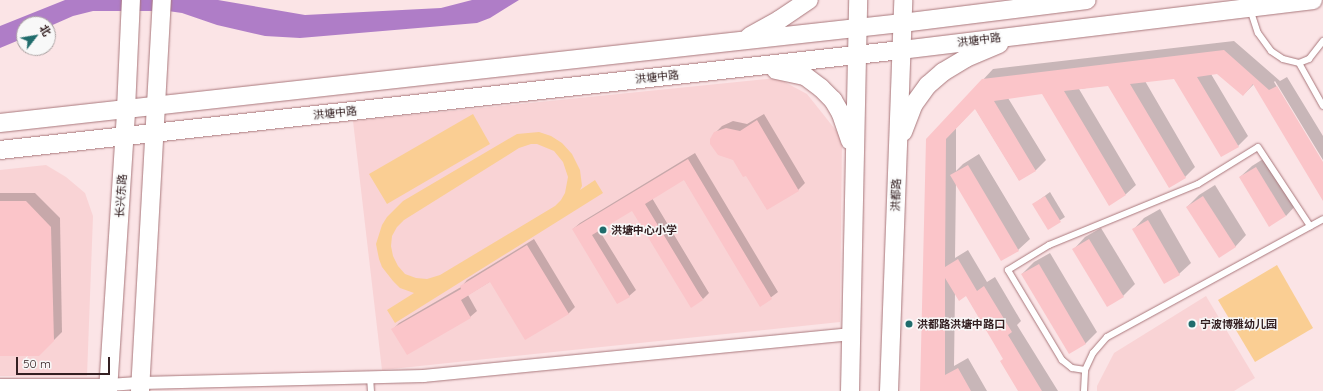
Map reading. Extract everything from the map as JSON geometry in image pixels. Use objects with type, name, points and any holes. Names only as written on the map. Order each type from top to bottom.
[{"type":"main road","name":"长兴东路","points":[[108,388],[126,108],[131,0]]},
{"type":"main road","points":[[141,387],[156,133],[162,0]]},
{"type":"main road","points":[[742,41],[809,0]]},
{"type":"main road","points":[[850,391],[858,0]]},
{"type":"main road","name":"洪都路","points":[[889,391],[903,0]]},
{"type":"main road","points":[[996,0],[1020,8]]},
{"type":"main road","points":[[0,123],[902,23],[1087,0]]},
{"type":"main road","name":"洪塘中路","points":[[0,150],[901,50],[1313,0]]},
{"type":"main road","points":[[898,145],[914,104],[928,85],[943,72],[966,58],[1019,36]]},
{"type":"main road","points":[[747,67],[788,71],[805,76],[821,88],[833,100],[841,114],[854,158]]},
{"type":"street","points":[[0,385],[108,388],[424,376],[850,334]]},
{"type":"lane","points":[[1250,7],[1258,33],[1264,43],[1282,59],[1299,63],[1309,59],[1323,41]]},
{"type":"lane","points":[[1299,63],[1323,106]]},
{"type":"lane","points":[[1085,370],[1072,368],[1062,360],[1008,270],[1049,245],[1198,184],[1258,147],[1310,226]]},
{"type":"lane","points":[[1084,391],[1085,370],[1093,353],[1110,335],[1323,219]]},
{"type":"lane","points":[[370,377],[371,391]]},
{"type":"shaded area","points":[[65,0],[218,0],[305,15],[441,8],[472,0],[519,0],[490,18],[477,23],[300,38],[265,36],[217,25],[182,13],[168,11],[93,11],[73,16],[56,23],[56,16],[25,16]]},
{"type":"shaded area","points":[[16,20],[16,41],[0,48],[0,26]]},
{"type":"shaded area","name":"洪塘中心小学","points":[[777,78],[807,94],[842,138],[840,322],[382,370],[353,121]]},
{"type":"shaded area","points":[[473,114],[490,144],[387,204],[369,174]]},
{"type":"shaded area","points":[[539,132],[551,136],[562,143],[572,154],[580,170],[582,186],[580,190],[595,180],[603,193],[395,323],[387,310],[414,293],[400,288],[382,267],[379,259],[376,244],[382,225],[387,217],[403,201],[517,134]],"holes":[[[531,144],[537,144],[554,151],[563,162],[568,177],[565,193],[555,206],[440,275],[427,279],[416,278],[405,274],[398,266],[393,256],[391,246],[392,236],[397,227],[404,220],[519,148]]]},
{"type":"shaded area","points":[[46,165],[66,177],[85,193],[93,216],[87,376],[0,376],[0,170]]},
{"type":"shaded area","points":[[1277,265],[1313,328],[1255,362],[1218,300]]},
{"type":"shaded area","name":"宁波博雅幼儿园","points":[[1206,296],[1255,378],[1234,391],[1097,391],[1097,386],[1114,353]]},
{"type":"building","points":[[1224,50],[1269,90],[1277,86],[1323,162],[1323,201],[1253,84],[1243,96],[1217,74],[1197,77],[1239,147],[1221,157],[1174,79],[1130,84],[1186,178],[1169,188],[1108,86],[1064,91],[1126,195],[1109,206],[1042,94],[994,101],[1036,171],[1019,181],[975,109],[946,139],[945,267],[958,259],[977,291],[984,286],[1012,332],[1008,335],[1042,391],[1018,391],[1000,361],[1003,359],[966,296],[959,301],[945,278],[945,375],[958,368],[971,391],[920,391],[926,139],[982,79]]},
{"type":"building","points":[[757,120],[799,191],[767,210],[746,176],[743,177],[733,160],[718,155],[710,144],[710,139],[714,132],[726,128],[740,131]]},
{"type":"building","points":[[688,159],[772,299],[760,307],[684,180],[645,204],[703,300],[691,308],[632,211],[592,235],[630,297],[617,304],[572,229]]},
{"type":"building","points":[[968,165],[1019,251],[1001,261],[950,175]]},
{"type":"building","points":[[1256,167],[1286,216],[1269,227],[1239,177]]},
{"type":"building","points":[[1045,196],[1061,222],[1048,230],[1032,204]]},
{"type":"building","points":[[1203,196],[1236,247],[1219,258],[1186,207]]},
{"type":"building","points":[[0,201],[26,201],[51,227],[54,341],[39,356],[0,356]]},
{"type":"building","points":[[1148,220],[1180,275],[1164,284],[1132,229]]},
{"type":"building","points":[[1089,239],[1124,297],[1107,307],[1072,249]]},
{"type":"building","points":[[527,245],[569,314],[525,340],[490,282],[461,300],[471,318],[407,355],[391,329],[461,289],[460,286]]},
{"type":"building","points":[[1039,264],[1086,344],[1069,354],[1021,274]]},
{"type":"place","name":"洪塘中心小学","points":[[603,230]]},
{"type":"place","name":"洪都路洪塘中路口","points":[[909,324]]},
{"type":"place","name":"宁波博雅幼儿园","points":[[1192,324]]}]
